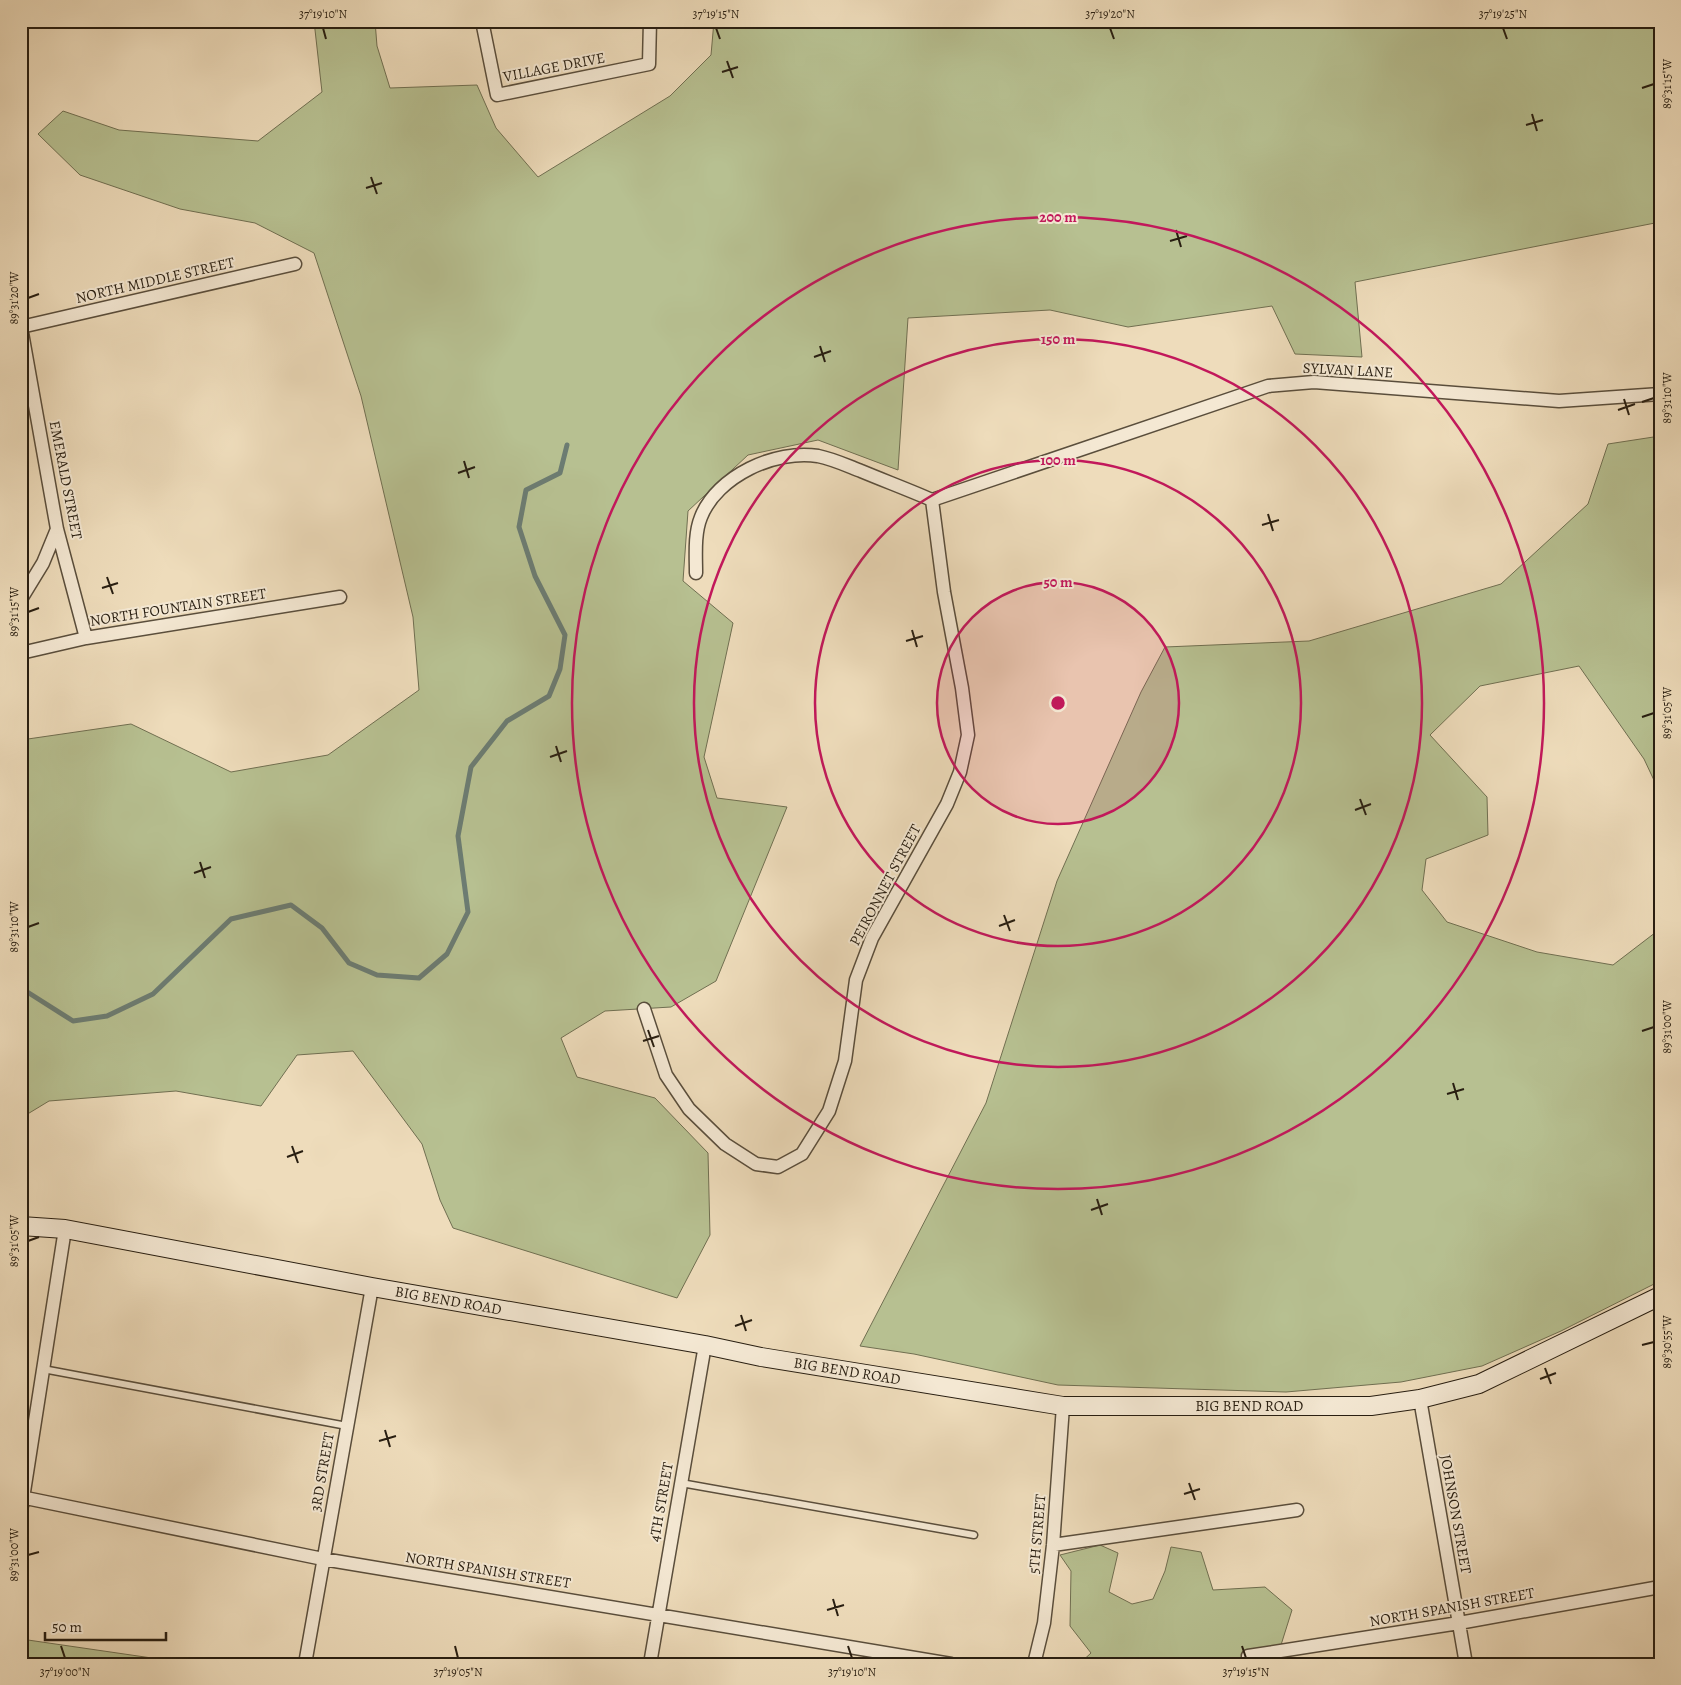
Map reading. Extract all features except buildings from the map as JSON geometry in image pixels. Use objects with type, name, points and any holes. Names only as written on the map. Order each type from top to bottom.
[{"type":"main road","name":"BIG BEND ROAD","points":[[21,1226],[65,1229],[372,1287],[762,1357],[1063,1406],[1371,1406],[1420,1399],[1479,1384],[1660,1296]]},
{"type":"street","points":[[21,23],[29,21]]},
{"type":"street","name":"VILLAGE DRIVE","points":[[482,21],[497,95],[649,64],[650,21]]},
{"type":"street","name":"NORTH MIDDLE STREET","points":[[21,327],[295,264]]},
{"type":"street","name":"EMERALD STREET","points":[[21,327],[57,529],[86,638]]},
{"type":"street","name":"SYLVAN LANE","points":[[932,500],[1268,386],[1314,382],[1559,400],[1660,394]]},
{"type":"street","points":[[696,574],[700,518],[710,500],[738,474],[763,463],[791,455],[818,456],[837,461],[932,500]]},
{"type":"street","name":"PEIRONNET STREET","points":[[644,1009],[666,1075],[689,1109],[725,1144],[756,1164],[778,1167],[802,1154],[828,1111],[845,1062],[856,980],[872,938],[947,804],[960,772],[968,735],[962,688],[944,592],[932,500]]},
{"type":"street","points":[[21,599],[43,563],[57,529]]},
{"type":"street","name":"NORTH FOUNTAIN STREET","points":[[21,653],[86,638],[340,597]]},
{"type":"street","points":[[21,1512],[65,1229]]},
{"type":"street","name":"3RD STREET","points":[[305,1664],[372,1287]]},
{"type":"street","name":"4TH STREET","points":[[650,1664],[705,1346]]},
{"type":"street","name":"JOHNSON STREET","points":[[1420,1399],[1466,1664]]},
{"type":"street","name":"5TH STREET","points":[[1034,1664],[1044,1623],[1053,1546],[1063,1406]]},
{"type":"street","name":"NORTH SPANISH STREET","points":[[22,1497],[323,1559],[952,1664]]},
{"type":"street","points":[[1053,1546],[1297,1510]]},
{"type":"street","name":"NORTH SPANISH STREET","points":[[1248,1656],[1459,1623],[1660,1587]]},
{"type":"lane","points":[[402,23],[411,21]]},
{"type":"lane","points":[[43,1368],[348,1426]]},
{"type":"lane","points":[[681,1483],[974,1536]]},
{"type":"green space","points":[[314,21],[375,21],[377,46],[390,88],[477,85],[496,128],[538,177],[670,96],[711,55],[714,21],[1660,21],[1660,222],[1355,282],[1362,357],[1295,354],[1272,306],[1128,327],[1050,310],[908,318],[898,470],[818,440],[748,455],[688,511],[683,581],[733,623],[704,757],[717,798],[787,807],[716,981],[671,1007],[605,1011],[561,1038],[577,1077],[655,1098],[708,1153],[710,1235],[677,1298],[453,1228],[440,1200],[422,1144],[353,1051],[297,1055],[261,1106],[176,1091],[49,1101],[21,1118],[21,740],[131,724],[231,772],[328,755],[419,690],[413,617],[361,396],[314,253],[255,223],[180,209],[80,175],[38,134],[63,111],[119,130],[258,141],[322,92]]},
{"type":"green space","points":[[1660,436],[1660,793],[1644,759],[1579,666],[1480,686],[1430,735],[1487,797],[1488,835],[1426,859],[1422,890],[1447,922],[1537,952],[1613,965],[1660,929],[1660,1281],[1561,1331],[1482,1366],[1401,1382],[1286,1392],[1058,1385],[914,1354],[860,1346],[986,1103],[1057,881],[1141,692],[1165,647],[1309,641],[1501,584],[1588,504],[1608,444]]},
{"type":"green space","points":[[1100,1545],[1118,1553],[1109,1592],[1132,1604],[1153,1599],[1165,1571],[1171,1547],[1201,1552],[1213,1590],[1265,1587],[1292,1610],[1275,1664],[1079,1664],[1091,1653],[1070,1626],[1071,1571],[1060,1555]]},
{"type":"green space","points":[[21,1639],[193,1664],[21,1664]]},
{"type":"waterway","points":[[21,988],[73,1021],[107,1016],[153,994],[231,919],[291,905],[322,928],[349,963],[377,975],[419,978],[447,954],[468,912],[458,836],[471,767],[507,721],[549,696],[560,669],[565,635],[535,576],[519,527],[526,490],[560,473],[567,445]]}]
